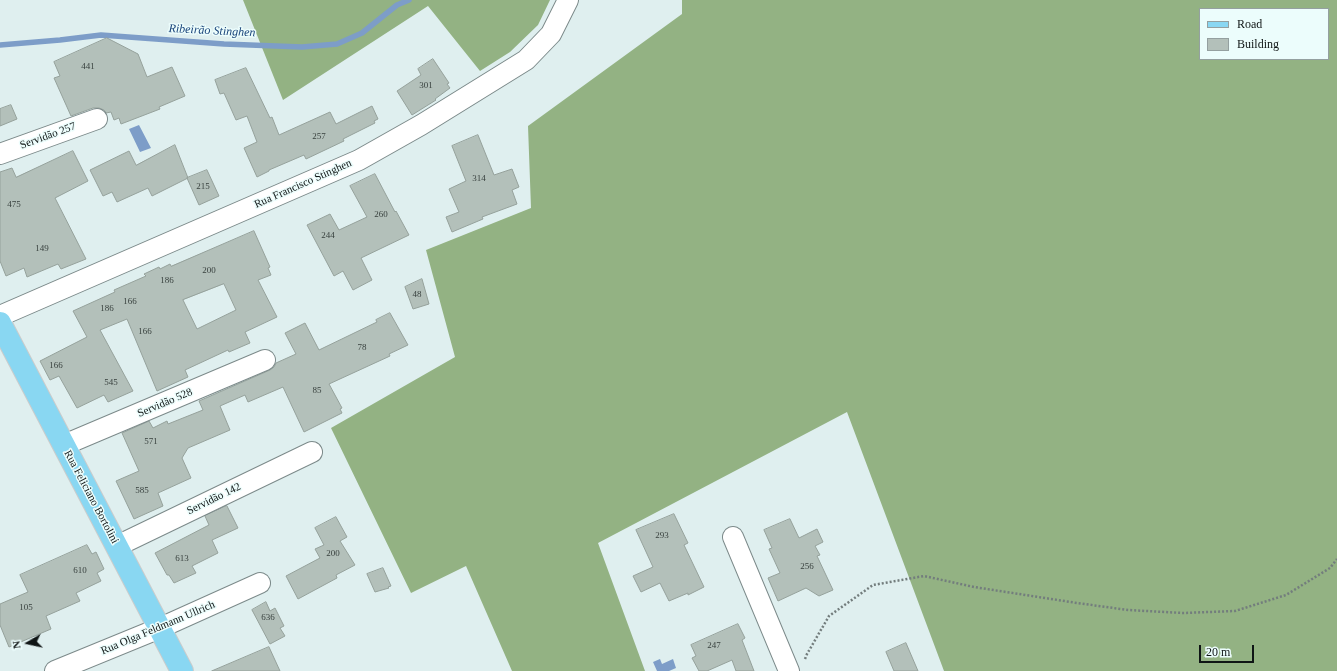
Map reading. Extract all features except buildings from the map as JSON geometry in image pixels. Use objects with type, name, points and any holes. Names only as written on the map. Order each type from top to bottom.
[{"type":"main road","name":"Rua Feliciano Bortolini","points":[[0,323],[182,671]]},
{"type":"street","name":"Rua Francisco Stinghen","points":[[0,316],[359,160],[421,125],[526,60],[552,34],[568,0]]},
{"type":"street","name":"Servidão 257","points":[[0,154],[97,118]]},
{"type":"street","name":"Servidão 528","points":[[64,445],[265,360]]},
{"type":"street","name":"Servidão 142","points":[[117,546],[312,452]]},
{"type":"street","points":[[733,538],[796,668]]},
{"type":"street","name":"Rua Olga Feldmann Ullrich","points":[[55,671],[160,628],[260,583]]},
{"type":"path","points":[[796,668],[807,654],[829,616],[873,585],[924,576],[974,587],[1077,604],[1128,610],[1183,613],[1235,611],[1286,596],[1330,568],[1337,559]]},
{"type":"green space","points":[[243,0],[550,0],[538,25],[510,52],[480,71],[428,6],[283,100]]},
{"type":"green space","points":[[682,0],[1337,0],[1337,671],[944,671],[847,412],[598,543],[645,671],[512,671],[466,566],[411,593],[331,428],[455,357],[426,250],[531,208],[528,126],[682,14]]},
{"type":"water","points":[[139,125],[151,148],[140,152],[129,129]]},
{"type":"water","points":[[660,659],[662,664],[673,659],[676,668],[669,671],[657,671],[653,662]]},
{"type":"waterway","name":"Ribeirão Stinghen","points":[[0,45],[101,35],[224,44],[302,47],[337,44],[362,33],[397,5],[409,0]]}]
